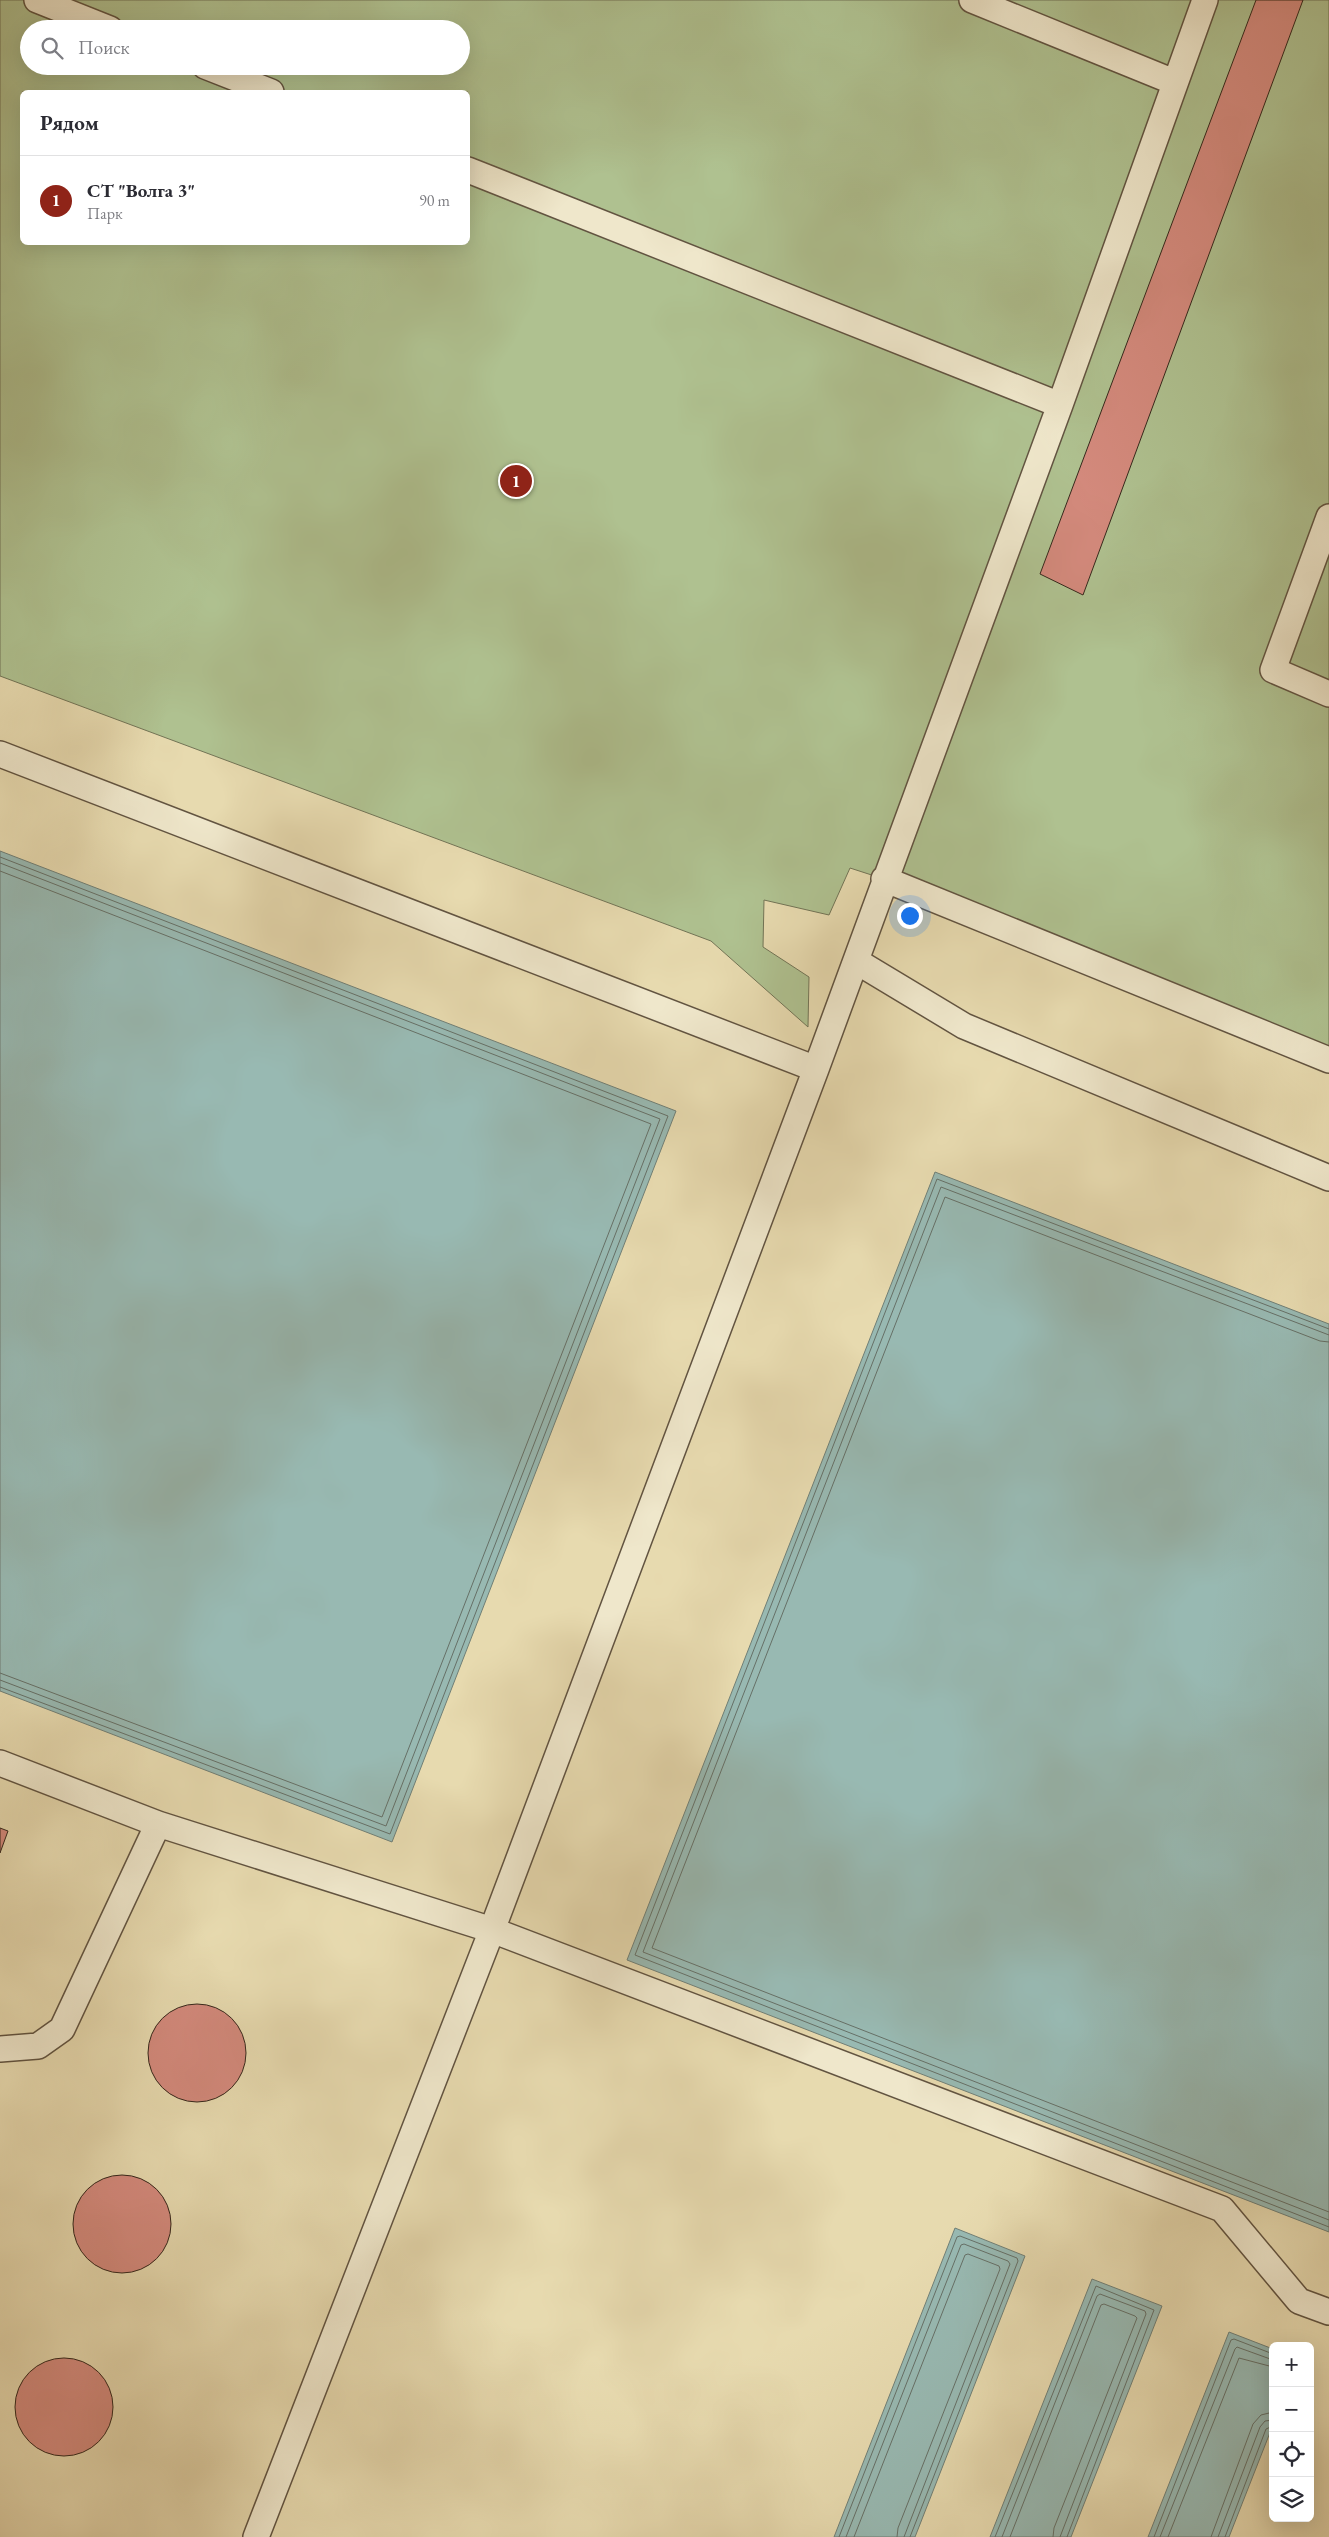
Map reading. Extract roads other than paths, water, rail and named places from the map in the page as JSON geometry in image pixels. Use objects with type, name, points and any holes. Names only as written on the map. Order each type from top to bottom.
[{"type":"lane","points":[[37,0],[87,20]]},
{"type":"lane","points":[[972,0],[1174,82]]},
{"type":"lane","points":[[256,2537],[492,1930],[816,1069],[884,879],[1060,405],[1174,82],[1205,0]]},
{"type":"lane","points":[[228,75],[266,90]]},
{"type":"lane","points":[[470,171],[1060,405]]},
{"type":"lane","points":[[1329,517],[1273,670],[1329,694]]},
{"type":"lane","points":[[0,754],[816,1069]]},
{"type":"lane","points":[[884,879],[1329,1060]]},
{"type":"lane","points":[[856,961],[964,1026],[1329,1178]]},
{"type":"lane","points":[[0,1763],[158,1824],[492,1930],[1222,2209],[1299,2301],[1329,2312]]},
{"type":"lane","points":[[0,2049],[38,2046],[62,2029],[158,1824]]},
{"type":"water","points":[[0,851],[676,1111],[392,1842],[0,1691]]},
{"type":"water","points":[[935,1172],[1329,1324],[1329,2232],[627,1960]]},
{"type":"water","points":[[955,2228],[1025,2256],[915,2537],[834,2537]]},
{"type":"water","points":[[1092,2279],[1162,2306],[1071,2537],[990,2537]]},
{"type":"water","points":[[1229,2332],[1269,2347],[1269,2435],[1229,2537],[1148,2537]]},
{"type":"place","name":"СТ \"Волга 3\"","points":[[516,481]]}]
